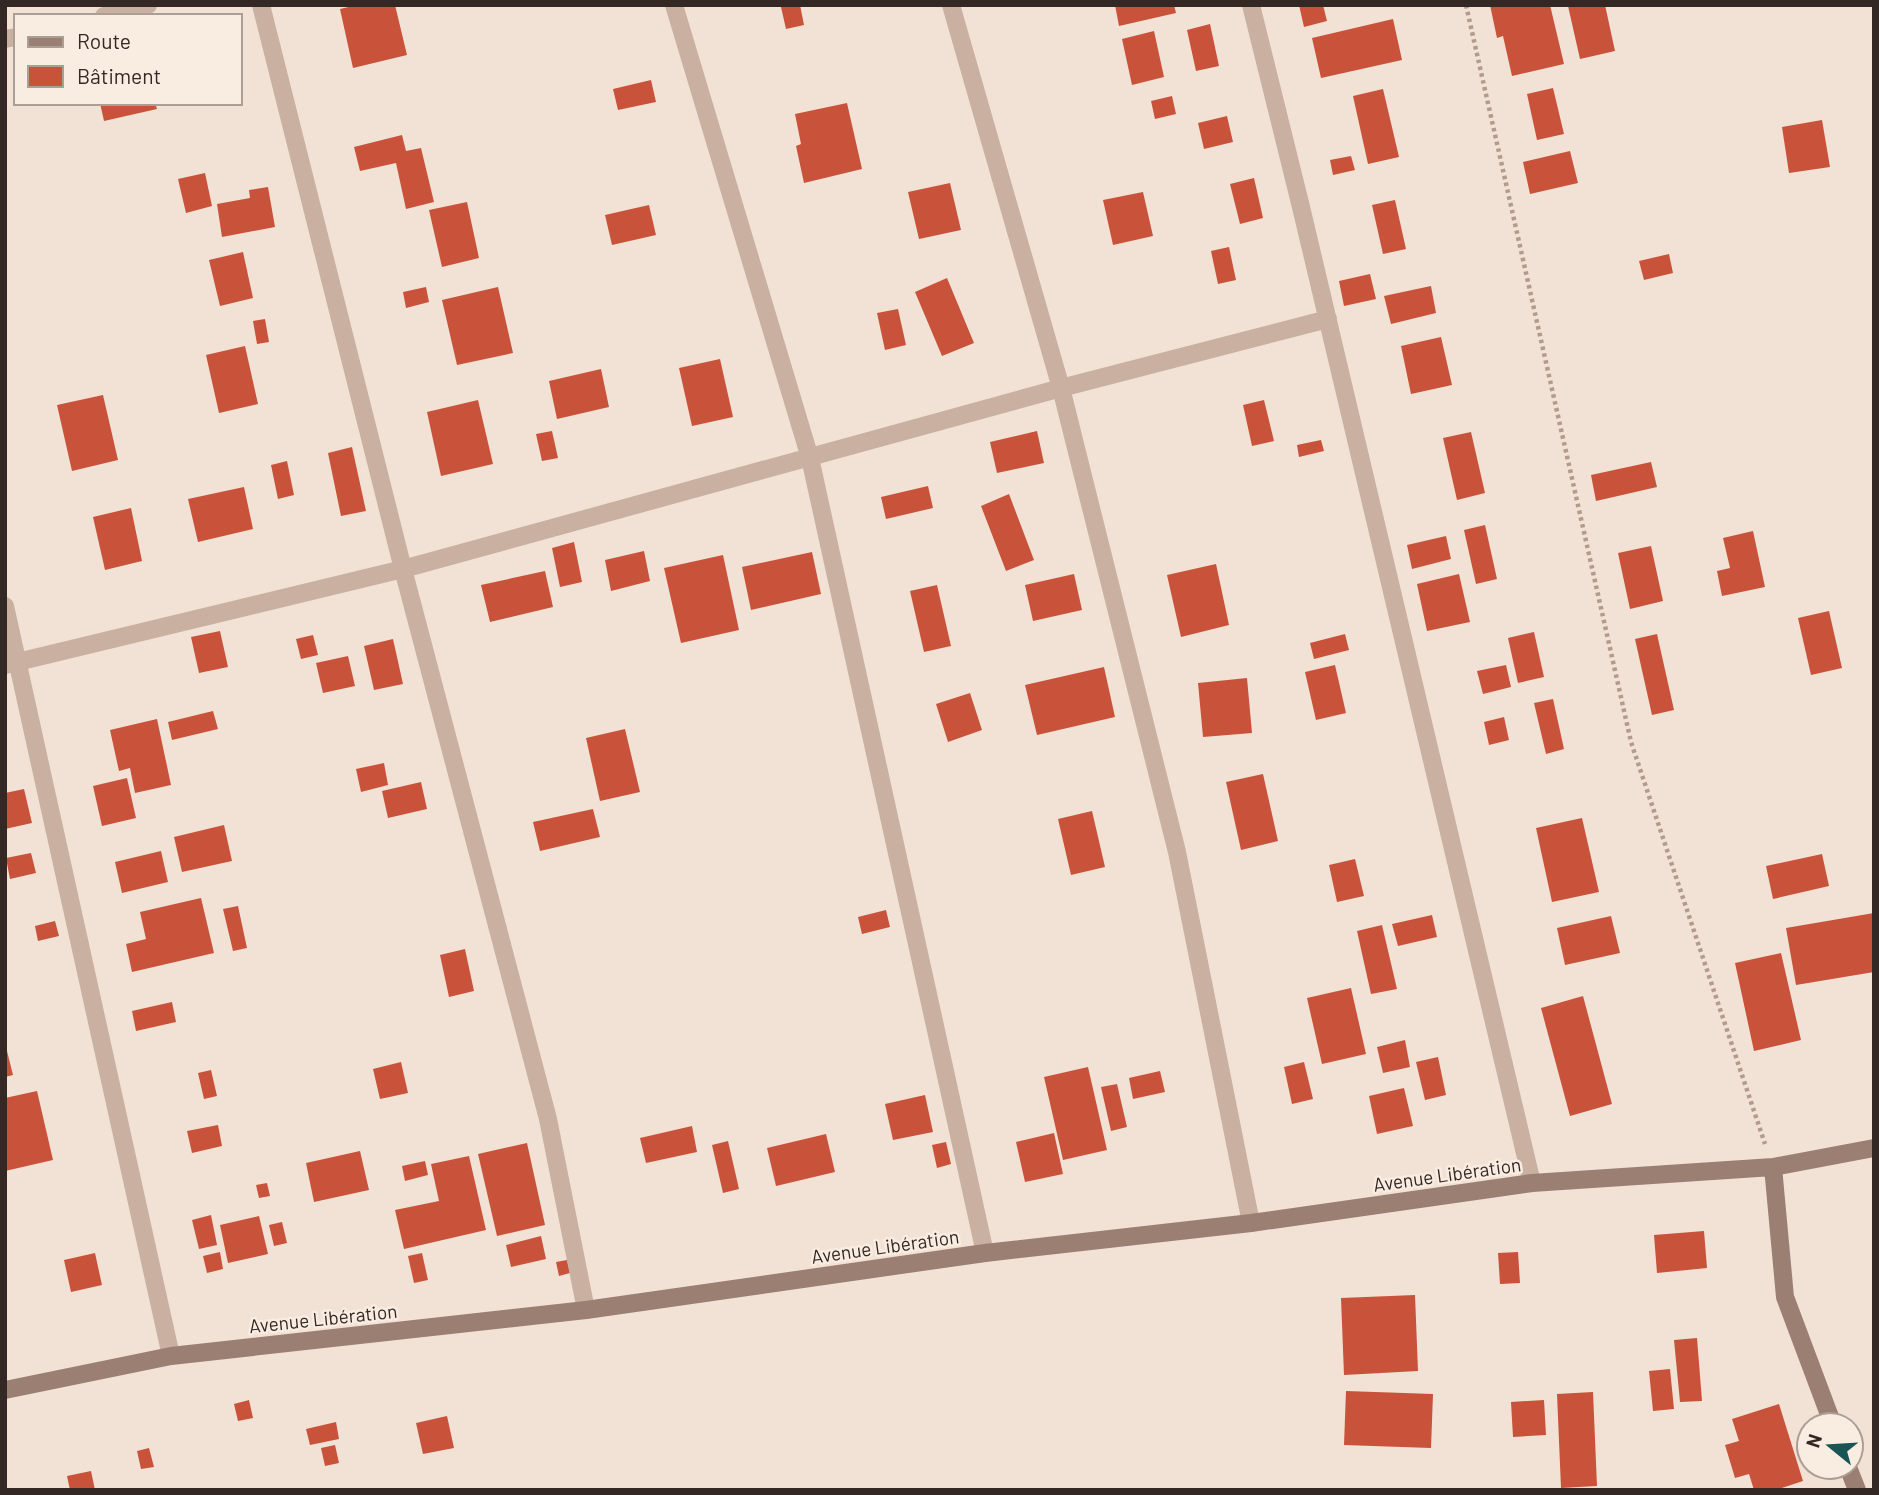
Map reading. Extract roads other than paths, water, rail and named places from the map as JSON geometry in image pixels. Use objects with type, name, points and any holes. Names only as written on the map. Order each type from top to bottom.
[{"type":"street","points":[[112,14],[148,5]]},
{"type":"street","points":[[261,5],[403,569],[548,1119],[586,1310]]},
{"type":"street","points":[[674,5],[810,458],[985,1254]]},
{"type":"street","points":[[950,5],[1061,388],[1177,852],[1251,1223]]},
{"type":"street","points":[[1251,5],[1532,1183]]},
{"type":"street","points":[[12,664],[403,569],[1061,388],[1328,319]]},
{"type":"street","points":[[5,606],[12,664],[171,1356]]},
{"type":"street","name":"Avenue Libération","points":[[5,1390],[171,1356],[586,1310],[985,1254],[1251,1223],[1532,1183],[1773,1167],[1874,1148]]},
{"type":"street","points":[[1773,1167],[1785,1297],[1828,1411]]}]
